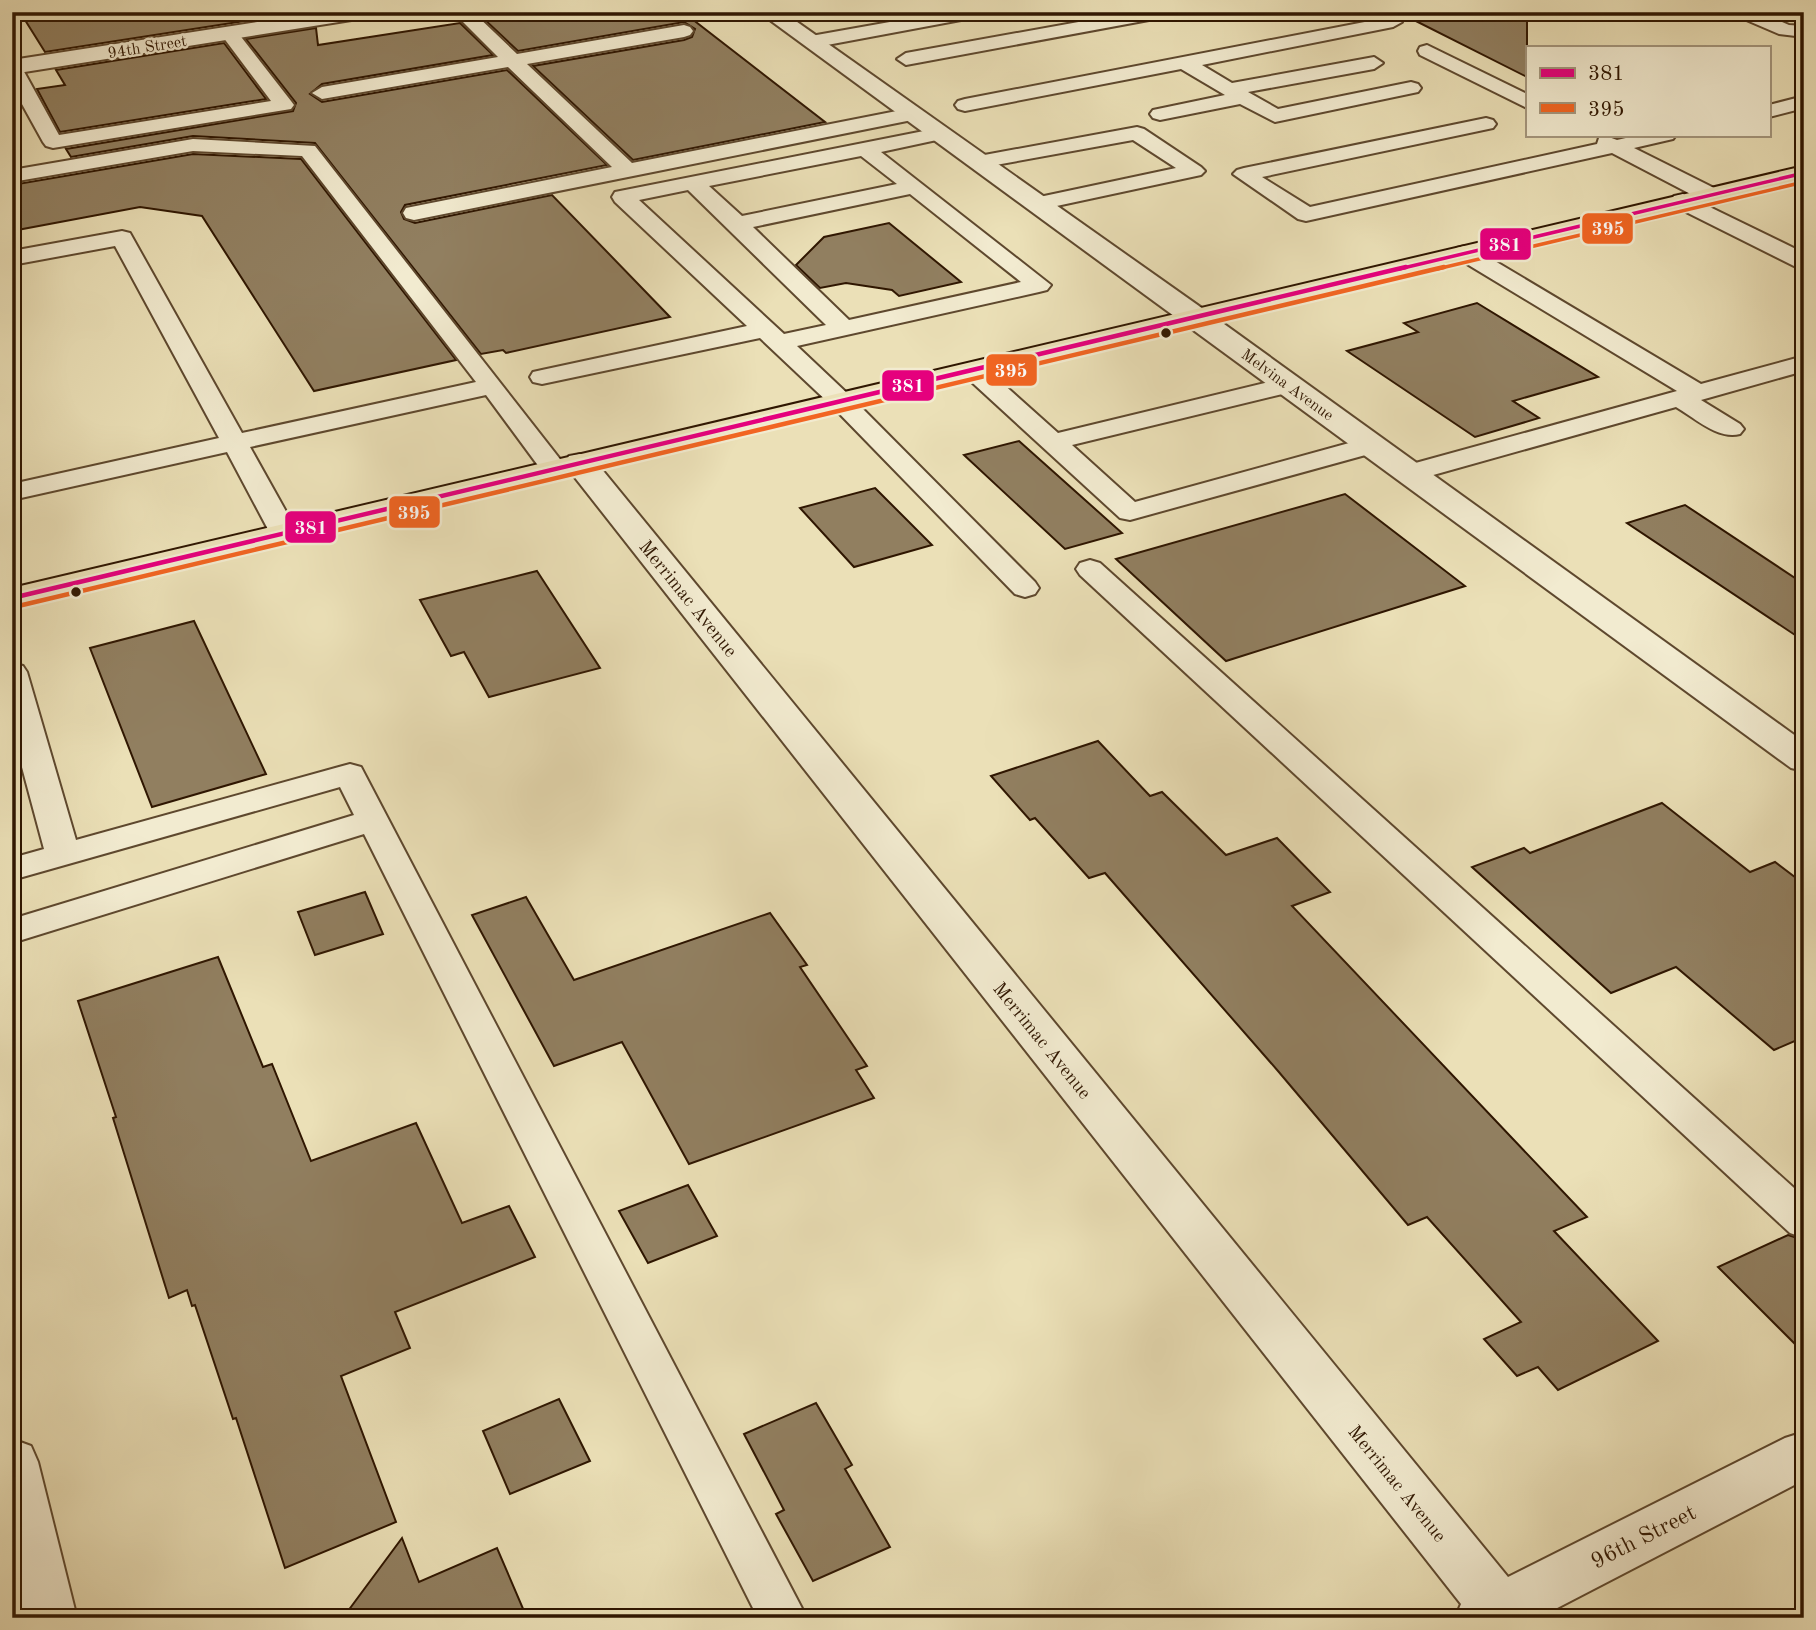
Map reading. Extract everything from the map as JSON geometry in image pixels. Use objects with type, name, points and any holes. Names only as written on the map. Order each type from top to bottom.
[{"type":"main road","points":[[12,597],[1804,173]]},
{"type":"street","name":"94th Street","points":[[12,67],[364,12]]},
{"type":"street","name":"Melvina Avenue","points":[[769,12],[1196,317],[1804,760]]},
{"type":"street","points":[[1683,201],[1804,263]]},
{"type":"street","name":"Merrimac Avenue","points":[[567,466],[1496,1615]]},
{"type":"street","name":"96th Street","points":[[1496,1615],[1804,1454]]},
{"type":"street","points":[[12,1462],[49,1618]]},
{"type":"lane","points":[[462,12],[627,170]]},
{"type":"lane","points":[[811,42],[977,12]]},
{"type":"lane","points":[[906,60],[1165,12]]},
{"type":"lane","points":[[965,105],[1393,22],[1374,12]]},
{"type":"lane","points":[[1742,12],[1785,30],[1804,32]]},
{"type":"lane","points":[[322,93],[684,31]]},
{"type":"lane","points":[[12,67],[53,142],[284,105],[229,33]]},
{"type":"lane","points":[[1427,51],[1526,101]]},
{"type":"lane","points":[[1185,63],[1275,116],[1411,88]]},
{"type":"lane","points":[[1160,114],[1237,93],[1374,63]]},
{"type":"lane","points":[[1770,111],[1804,103]]},
{"type":"lane","points":[[414,213],[912,114]]},
{"type":"lane","points":[[1286,114],[1306,127]]},
{"type":"lane","points":[[1486,124],[1244,174],[1306,214],[1662,136]]},
{"type":"lane","points":[[979,162],[1137,133],[1194,171],[1038,204]]},
{"type":"lane","points":[[939,134],[623,197],[841,401],[1025,588]]},
{"type":"lane","points":[[1594,136],[1710,195]]},
{"type":"lane","points":[[1326,139],[1346,152]]},
{"type":"lane","points":[[12,176],[193,145],[308,150],[492,386],[567,466]]},
{"type":"lane","points":[[542,377],[771,336],[843,328],[1039,285],[865,149]]},
{"type":"lane","points":[[693,183],[843,328]]},
{"type":"lane","points":[[737,224],[914,187]]},
{"type":"lane","points":[[12,258],[122,238],[284,533]]},
{"type":"lane","points":[[1465,253],[1689,395],[1731,429]]},
{"type":"lane","points":[[1410,473],[1804,363]]},
{"type":"lane","points":[[973,370],[1130,512],[1371,445]]},
{"type":"lane","points":[[1052,442],[1290,385]]},
{"type":"lane","points":[[12,492],[492,386]]},
{"type":"lane","points":[[1090,569],[1804,1222]]},
{"type":"lane","points":[[12,672],[63,855]]},
{"type":"lane","points":[[12,869],[350,774],[783,1618]]},
{"type":"lane","points":[[12,931],[373,820]]},
{"type":"building","points":[[20,12],[303,12],[45,52]]},
{"type":"building","points":[[522,12],[683,12],[825,122],[633,160],[533,66],[684,40],[692,37],[695,29],[684,22],[518,51],[484,19]]},
{"type":"building","points":[[1398,12],[1527,12],[1526,76]]},
{"type":"building","points":[[460,23],[493,55],[322,84],[310,94],[322,102],[507,70],[607,165],[405,205],[401,212],[404,219],[415,223],[552,195],[670,317],[506,353],[503,350],[481,354],[315,143],[193,136],[71,157],[66,149],[293,111],[296,103],[246,39],[316,28],[318,45]]},
{"type":"building","points":[[224,43],[266,99],[60,132],[37,89],[65,85],[56,70]]},
{"type":"building","points":[[193,154],[301,159],[456,360],[314,391],[202,216],[140,207],[12,231],[12,185]]},
{"type":"building","points":[[889,223],[961,282],[899,296],[892,290],[846,283],[820,288],[796,265],[824,237]]},
{"type":"building","points":[[1477,303],[1598,377],[1513,401],[1539,418],[1475,437],[1347,351],[1418,332],[1404,323]]},
{"type":"building","points":[[1019,441],[1122,533],[1065,549],[964,455]]},
{"type":"building","points":[[875,488],[932,545],[854,567],[800,508]]},
{"type":"building","points":[[1345,494],[1465,586],[1226,661],[1116,559]]},
{"type":"building","points":[[1685,505],[1804,584],[1804,641],[1627,523]]},
{"type":"building","points":[[537,571],[600,668],[489,697],[464,652],[451,656],[420,600]]},
{"type":"building","points":[[194,621],[266,774],[152,807],[90,648]]},
{"type":"building","points":[[1098,741],[1150,796],[1162,792],[1226,855],[1277,838],[1330,892],[1292,906],[1587,1217],[1554,1231],[1658,1341],[1558,1390],[1538,1367],[1517,1376],[1484,1339],[1521,1322],[1427,1217],[1408,1225],[1105,873],[1089,878],[1035,818],[1030,820],[991,776]]},
{"type":"building","points":[[1662,803],[1750,872],[1775,862],[1804,884],[1804,1037],[1774,1050],[1676,967],[1611,993],[1472,867],[1524,848],[1530,853]]},
{"type":"building","points":[[365,892],[383,934],[315,955],[298,912]]},
{"type":"building","points":[[526,897],[574,980],[770,913],[807,965],[800,967],[867,1066],[856,1070],[874,1098],[689,1164],[622,1042],[554,1066],[472,915]]},
{"type":"building","points":[[218,957],[263,1067],[272,1064],[311,1161],[416,1123],[462,1223],[509,1206],[535,1257],[395,1312],[410,1348],[341,1376],[396,1522],[285,1568],[236,1418],[233,1419],[195,1305],[192,1306],[187,1290],[169,1298],[113,1118],[116,1117],[78,1001]]},
{"type":"building","points":[[688,1185],[717,1236],[648,1263],[619,1211]]},
{"type":"building","points":[[1788,1235],[1804,1240],[1804,1353],[1718,1267]]},
{"type":"building","points":[[559,1399],[590,1461],[510,1494],[483,1431]]},
{"type":"building","points":[[816,1403],[852,1465],[845,1469],[890,1547],[813,1581],[776,1514],[784,1510],[744,1434]]},
{"type":"building","points":[[402,1538],[419,1582],[497,1548],[527,1618],[339,1618],[345,1615]]},
{"type":"transit line","name":"381","points":[[12,598],[1804,173]]},
{"type":"transit line","name":"395","points":[[14,607],[1804,182]]}]
